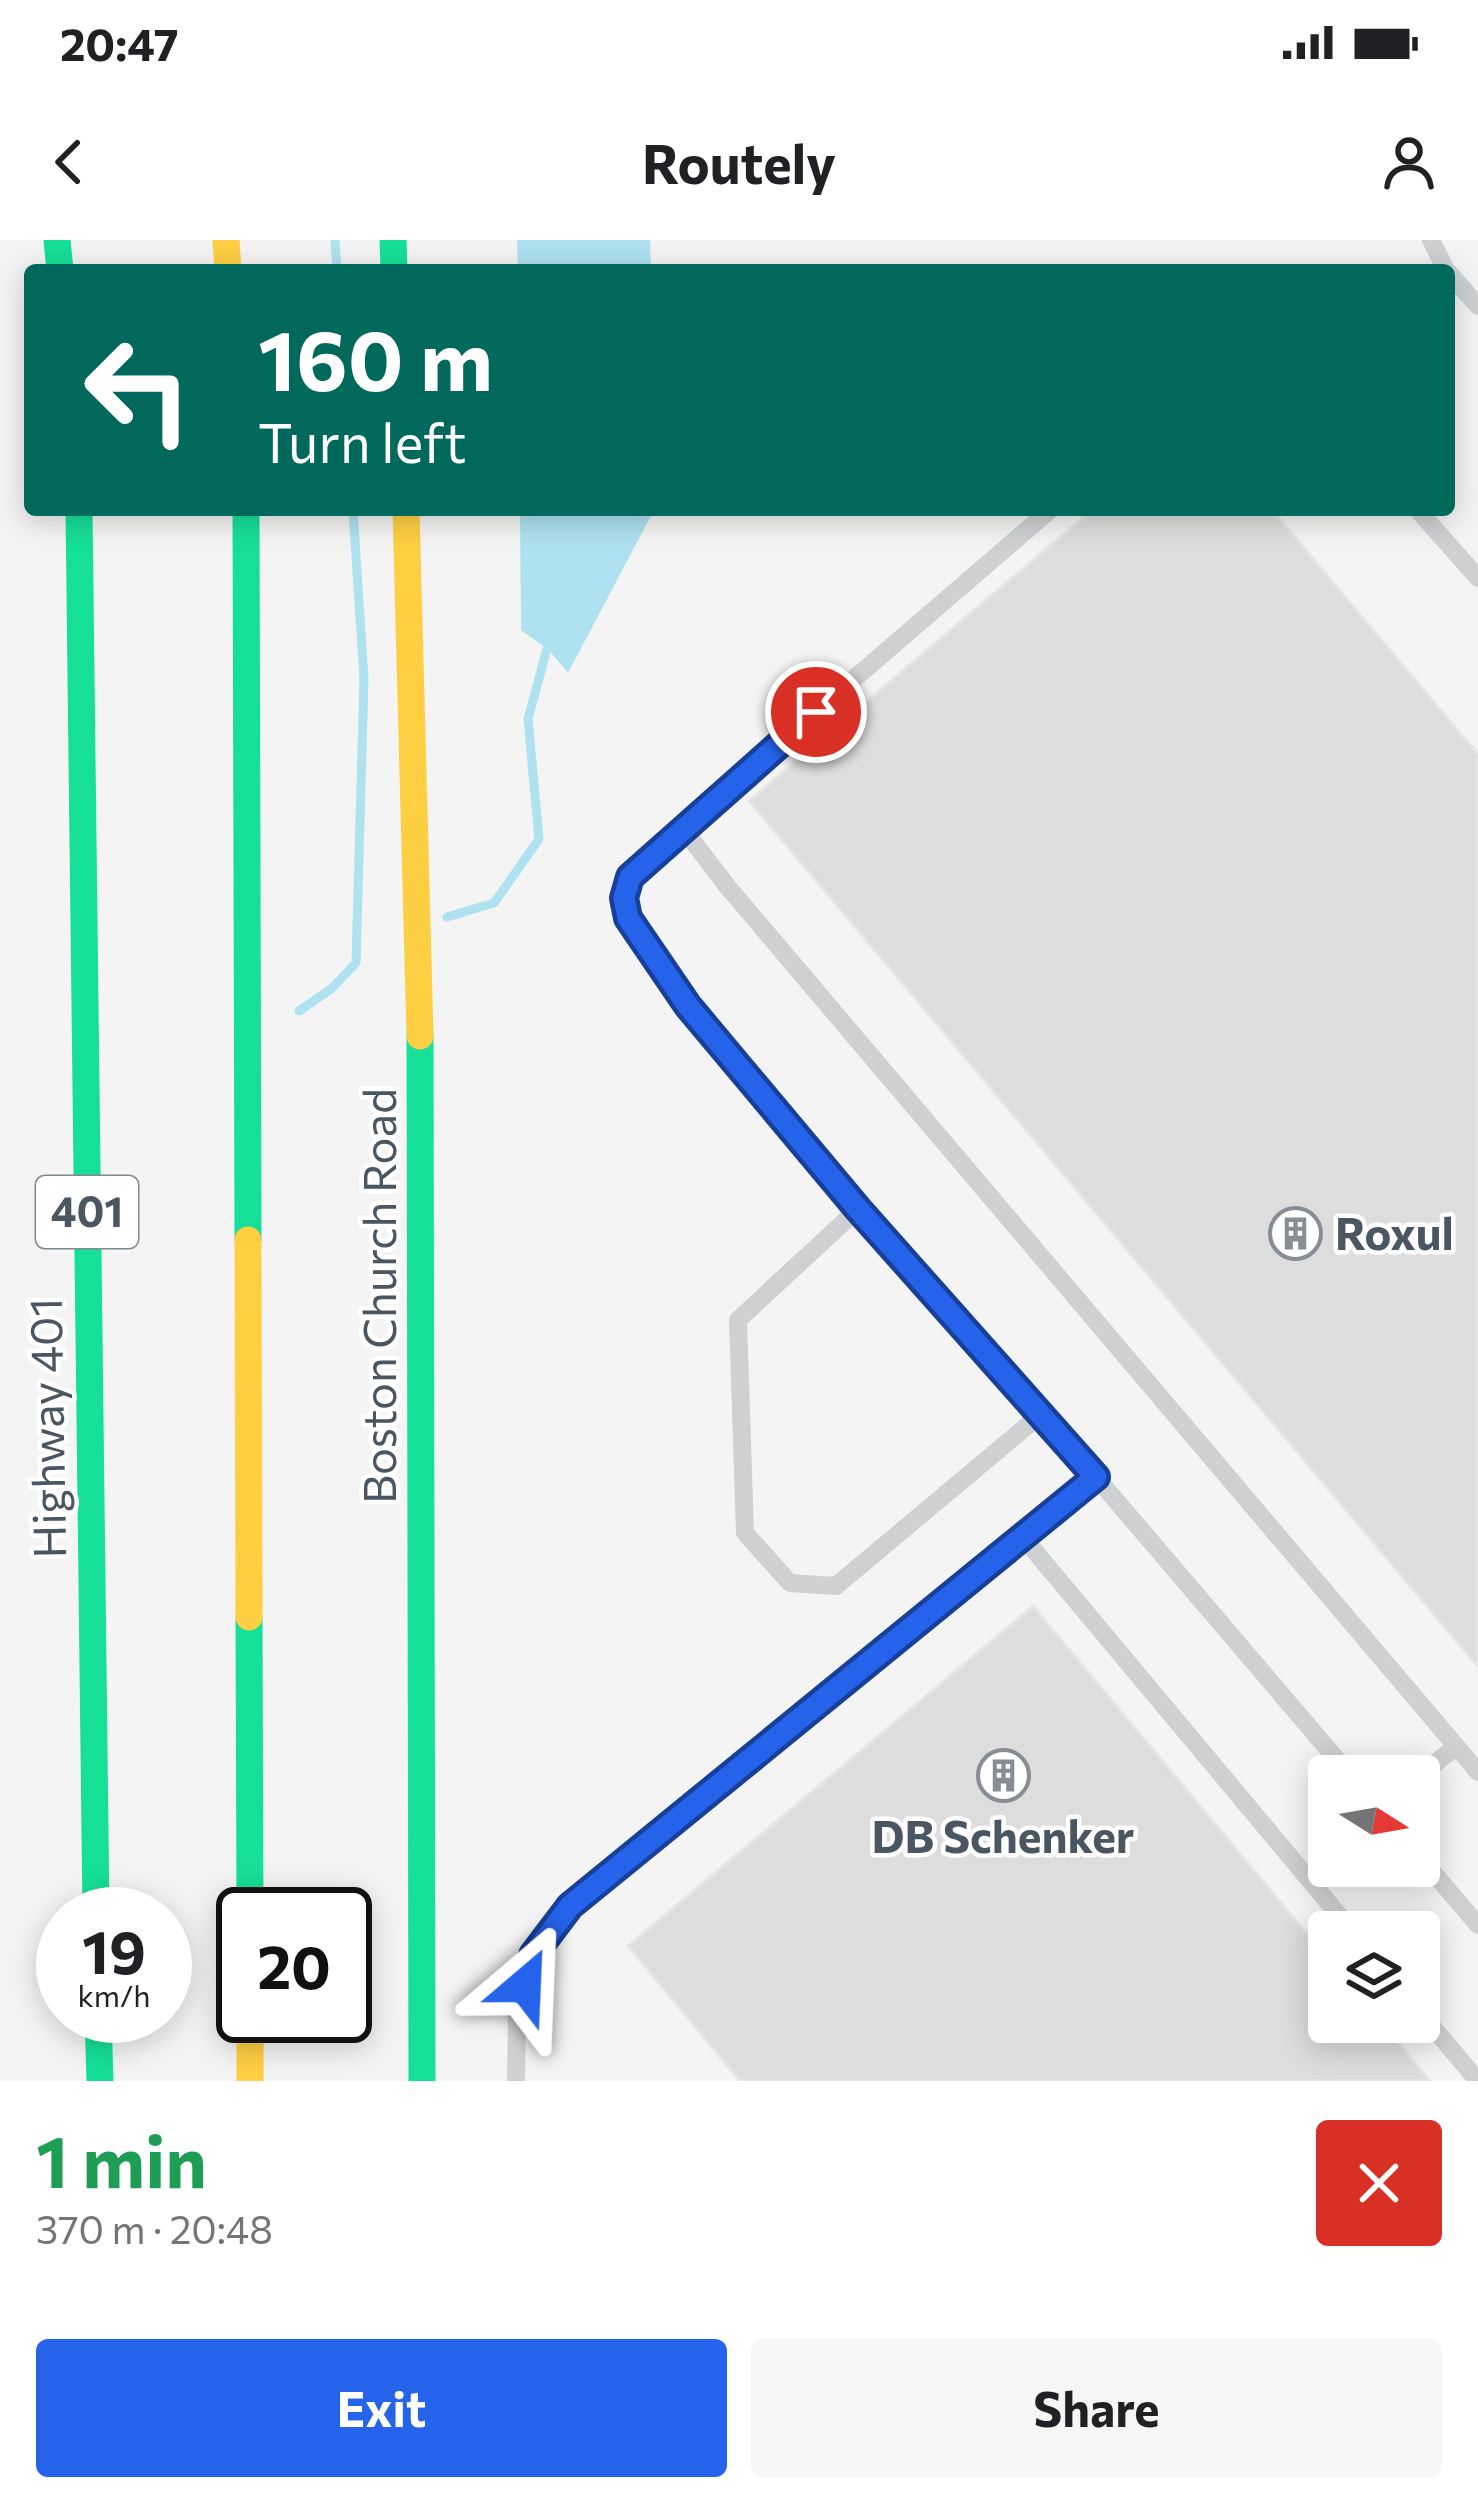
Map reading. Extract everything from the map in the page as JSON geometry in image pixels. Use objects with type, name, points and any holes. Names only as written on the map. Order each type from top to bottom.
[{"type":"main road","name":"Highway 401","points":[[79,516],[96,1887]]},
{"type":"main road","points":[[246,516],[250,1887]]},
{"type":"main road","name":"Boston Church Road","points":[[406,516],[417,759],[424,1336],[422,2081]]},
{"type":"main road","points":[[99,2043],[100,2081]]},
{"type":"main road","points":[[250,2043],[250,2081]]},
{"type":"lane","points":[[1455,280],[1478,306]]},
{"type":"lane","points":[[1043,516],[682,826],[630,877],[624,898],[628,918],[688,1006],[858,1209],[1096,1477],[1333,1755]]},
{"type":"lane","points":[[1423,516],[1478,578]]},
{"type":"lane","points":[[682,826],[1478,1772]]},
{"type":"lane","points":[[858,1209],[738,1320],[745,1533],[790,1583],[836,1586],[1040,1415]]},
{"type":"lane","points":[[516,2081],[517,2015],[533,1955],[570,1906],[1096,1477]]},
{"type":"lane","points":[[1022,1536],[1335,1911]]},
{"type":"lane","points":[[1440,1759],[1456,1746]]},
{"type":"lane","points":[[1440,1881],[1478,1925]]},
{"type":"lane","points":[[1440,2036],[1478,2081]]},
{"type":"water","points":[[517,240],[650,240],[651,264],[518,264]]},
{"type":"water","points":[[520,516],[651,516],[568,673],[549,650],[521,630]]},
{"type":"building","name":"Roxul","points":[[1085,516],[1277,516],[1478,754],[1478,1667],[749,801]]},
{"type":"building","name":"DB Schenker","points":[[1033,1606],[1308,1935],[1308,2043],[1398,2043],[1430,2081],[740,2081],[628,1946]]},
{"type":"waterway","points":[[335,240],[337,264]]},
{"type":"waterway","points":[[299,1011],[331,989],[356,963],[364,679],[353,516]]},
{"type":"waterway","points":[[447,917],[494,903],[539,839],[528,719],[549,641]]},
{"type":"traffic: fast","points":[[57,240],[59,264]]},
{"type":"traffic: fast","points":[[393,240],[394,264]]},
{"type":"traffic: fast","points":[[79,516],[96,1887]]},
{"type":"traffic: fast","points":[[246,516],[248,1240]]},
{"type":"traffic: fast","points":[[420,1036],[422,2081]]},
{"type":"traffic: fast","points":[[249,1617],[250,1887]]},
{"type":"traffic: fast","points":[[99,2043],[100,2081]]},
{"type":"traffic: slow","points":[[226,240],[228,264]]},
{"type":"traffic: slow","points":[[406,516],[420,1036]]},
{"type":"traffic: slow","points":[[248,1240],[249,1617]]},
{"type":"traffic: slow","points":[[250,2043],[250,2081]]},
{"type":"place","name":"Roxul","points":[[1296,1234]]},
{"type":"place","name":"DB Schenker","points":[[1003,1776]]},
{"type":"route","points":[[525,1985],[533,1955],[570,1906],[1096,1477],[858,1209],[688,1006],[628,918],[624,898],[630,877],[682,826],[816,712]]}]
